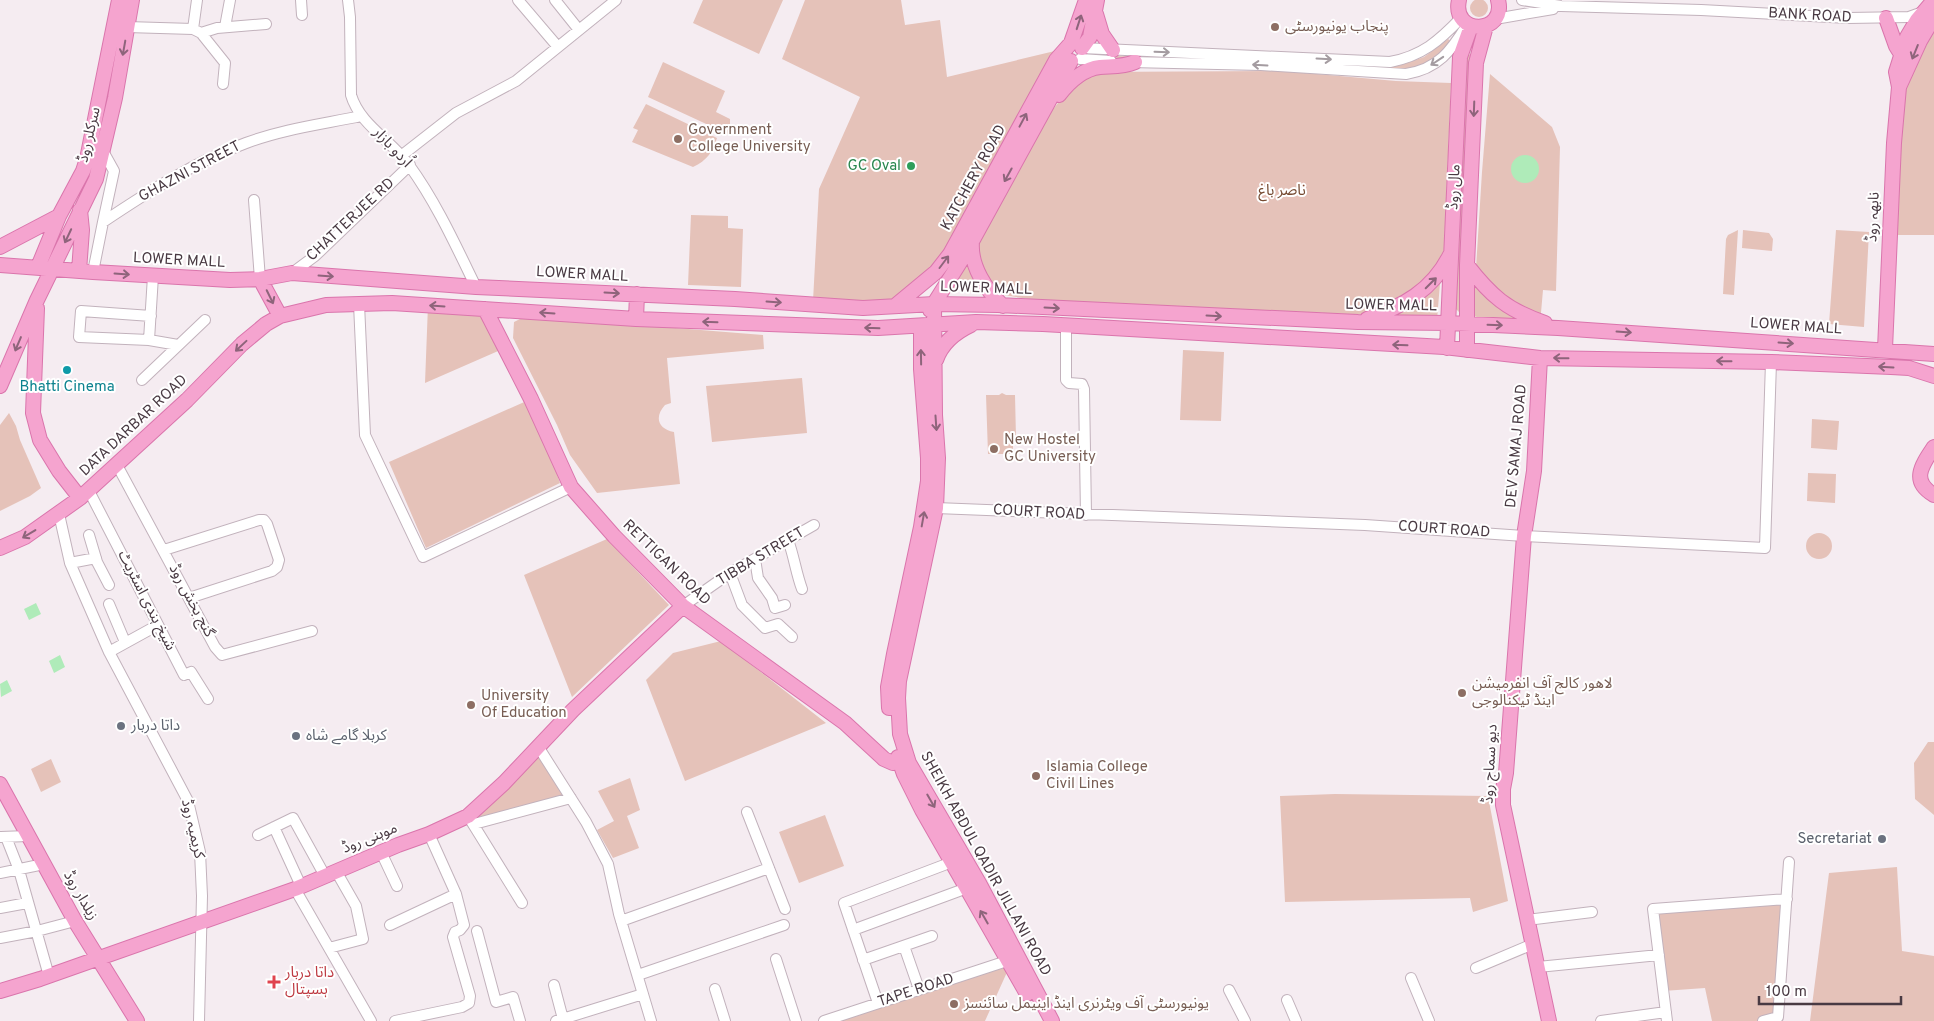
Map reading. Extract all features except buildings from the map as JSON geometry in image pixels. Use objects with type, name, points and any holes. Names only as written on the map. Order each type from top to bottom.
[{"type":"main road","name":"سرکلر روڈ","points":[[38,267],[58,216],[83,171],[87,159],[119,0]]},
{"type":"main road","name":"سرکلر روڈ","points":[[0,386],[37,300],[96,179],[104,153],[132,0]]},
{"type":"main road","points":[[1075,52],[1086,0]]},
{"type":"main road","points":[[1459,0],[1458,8],[1467,23],[1490,23]]},
{"type":"main road","name":"مال روڈ","points":[[1467,350],[1467,264],[1476,64],[1490,23],[1499,12],[1498,0]]},
{"type":"main road","name":"نابھہ روڈ","points":[[1899,87],[1920,41],[1934,0]]},
{"type":"main road","points":[[1096,6],[1102,34],[1113,50]]},
{"type":"main road","name":"KATCHERY ROAD","points":[[934,304],[972,241],[1075,52],[1090,37],[1096,6]]},
{"type":"main road","name":"نابھہ روڈ","points":[[1885,349],[1893,152],[1899,87],[1896,72],[1907,37],[1927,16]]},
{"type":"main road","points":[[1886,18],[1896,46],[1901,54]]},
{"type":"main road","name":"مال روڈ","points":[[1447,348],[1460,57],[1467,23]]},
{"type":"main road","name":"KATCHERY ROAD","points":[[895,306],[936,272],[950,254],[1056,60],[1075,52]]},
{"type":"main road","points":[[1040,116],[1066,86],[1081,74],[1099,67],[1123,67],[1135,62]]},
{"type":"main road","points":[[80,210],[86,272]]},
{"type":"main road","points":[[0,247],[58,216]]},
{"type":"main road","points":[[972,241],[973,261],[979,275],[986,287],[1003,306]]},
{"type":"main road","points":[[1358,322],[1386,312],[1425,289],[1439,274],[1452,250]]},
{"type":"main road","points":[[1,261],[38,267]]},
{"type":"main road","points":[[1467,264],[1479,281],[1496,298],[1520,314],[1558,328]]},
{"type":"main road","name":"LOWER MALL","points":[[38,267],[86,272],[230,280],[260,279],[292,273],[476,287],[735,299],[863,308],[934,304],[1358,322],[1448,323],[1558,328],[1885,349],[1934,354]]},
{"type":"main road","points":[[260,279],[280,316],[326,305],[392,303],[636,319],[878,328],[976,322],[1066,325],[1447,348],[1540,358],[1771,362],[1909,368],[1934,376]]},
{"type":"main road","points":[[636,319],[637,294]]},
{"type":"main road","points":[[37,300],[33,413],[40,440],[59,471],[84,495]]},
{"type":"main road","name":"SHEIKH ABDUL QADIR JILLANI ROAD","points":[[934,304],[928,325],[921,369],[928,481],[921,527],[888,687],[892,738],[903,760],[979,883],[1042,1021]]},
{"type":"main road","name":"RETTIGAN ROAD","points":[[486,309],[531,399],[571,487],[614,536],[684,606],[845,723],[888,762],[903,760]]},
{"type":"main road","points":[[501,339],[506,321],[512,316],[524,312]]},
{"type":"main road","name":"DATA DARBAR ROAD","points":[[0,548],[26,537],[84,495],[187,400],[242,344],[266,324],[280,316]]},
{"type":"main road","points":[[934,363],[942,348],[951,338],[962,329],[976,322]]},
{"type":"main road","name":"SHEIKH ABDUL QADIR JILLANI ROAD","points":[[928,325],[934,363],[938,458],[936,508],[899,681],[898,724],[903,760],[908,783],[952,862],[1052,1021]]},
{"type":"main road","name":"DEV SAMAJ ROAD","points":[[1524,536],[1534,471],[1540,358]]},
{"type":"main road","points":[[1909,368],[1927,380],[1934,388]]},
{"type":"main road","points":[[1934,447],[1923,463],[1920,480],[1923,486],[1934,495]]},
{"type":"main road","name":"دیو سماج روڈ","points":[[1524,536],[1506,773],[1502,795],[1507,828],[1549,1021]]},
{"type":"main road","name":"موہنی روڈ","points":[[0,991],[49,976],[298,888],[382,852],[471,820],[573,710],[684,606]]},
{"type":"main road","name":"زیلدار روڈ","points":[[0,784],[75,921],[137,1021]]},
{"type":"street","points":[[197,0],[197,31],[225,63],[223,84]]},
{"type":"street","points":[[226,27],[230,0]]},
{"type":"street","points":[[301,0],[302,15]]},
{"type":"street","name":"اُردو بازار","points":[[348,0],[351,95],[354,106],[361,116],[410,165],[444,224],[476,287]]},
{"type":"street","points":[[555,0],[579,30]]},
{"type":"street","points":[[401,156],[456,112],[516,81],[616,0]]},
{"type":"street","name":"BANK ROAD","points":[[1522,0],[1561,6],[1702,10],[1848,18],[1927,16]]},
{"type":"street","points":[[520,1],[558,47]]},
{"type":"street","name":"BANK ROAD","points":[[1490,23],[1561,6]]},
{"type":"street","points":[[1075,52],[1113,50],[1390,62],[1415,56],[1467,23]]},
{"type":"street","points":[[1075,52],[1135,62],[1261,65],[1406,74],[1414,73],[1433,65],[1443,57],[1452,49],[1467,23]]},
{"type":"street","points":[[128,27],[197,31],[266,24]]},
{"type":"street","name":"GHAZNI STREET","points":[[103,222],[163,183],[206,160],[247,142],[361,116]]},
{"type":"street","points":[[86,272],[103,222],[114,171],[104,153]]},
{"type":"street","name":"CHATTERJEE RD","points":[[292,273],[314,256],[410,165]]},
{"type":"street","points":[[254,200],[260,279]]},
{"type":"street","points":[[149,340],[153,276]]},
{"type":"street","points":[[359,304],[365,435],[423,557],[571,487]]},
{"type":"street","points":[[151,316],[81,311],[79,337],[149,340],[178,345]]},
{"type":"street","points":[[142,380],[205,320]]},
{"type":"street","points":[[1066,325],[1066,380],[1069,383],[1081,384],[1084,387],[1086,515]]},
{"type":"street","name":"COURT ROAD","points":[[936,508],[1365,525],[1524,536],[1765,548],[1771,362]]},
{"type":"street","name":"گنج بخش روڈ","points":[[117,465],[222,655],[312,631]]},
{"type":"street","name":"شیخ ہندی اسٹریٹ","points":[[84,495],[158,625],[184,675],[191,672],[208,699]]},
{"type":"street","name":"کریمیہ روڈ","points":[[59,514],[70,563],[109,652],[188,801],[200,852],[202,896],[199,1021]]},
{"type":"street","points":[[164,550],[259,520],[264,520],[268,524],[279,560],[277,567],[272,571],[189,598]]},
{"type":"street","name":"TIBBA STREET","points":[[684,606],[730,573],[814,525]]},
{"type":"street","points":[[89,535],[96,558],[109,585]]},
{"type":"street","points":[[788,540],[795,559],[802,589]]},
{"type":"street","points":[[70,563],[96,558]]},
{"type":"street","points":[[755,559],[758,578],[772,598],[778,624],[792,637]]},
{"type":"street","points":[[730,573],[742,605],[765,628],[778,624]]},
{"type":"street","points":[[109,604],[125,642]]},
{"type":"street","points":[[775,608],[785,605]]},
{"type":"street","points":[[109,652],[158,625]]},
{"type":"street","points":[[539,748],[586,822],[608,864],[621,921],[651,1021]]},
{"type":"street","points":[[522,903],[471,820],[571,798]]},
{"type":"street","points":[[747,812],[785,909]]},
{"type":"street","points":[[258,835],[294,818],[330,873],[356,906],[363,939],[329,948]]},
{"type":"street","points":[[274,827],[298,888],[329,948],[373,1020]]},
{"type":"street","points":[[396,1021],[462,1007],[469,1003],[470,996],[453,938],[455,932],[464,925],[456,894],[429,834]]},
{"type":"street","points":[[28,836],[3,837],[19,870],[49,976]]},
{"type":"street","points":[[382,852],[397,886]]},
{"type":"street","points":[[878,1003],[844,903],[952,862]]},
{"type":"street","points":[[1763,1021],[1778,1016],[1789,862]]},
{"type":"street","points":[[0,873],[44,864]]},
{"type":"street","points":[[621,921],[768,868]]},
{"type":"street","points":[[854,930],[967,888]]},
{"type":"street","points":[[390,925],[456,894]]},
{"type":"street","points":[[1601,1021],[1666,1017],[1653,909],[1787,899]]},
{"type":"street","points":[[0,908],[27,902]]},
{"type":"street","points":[[1528,920],[1592,912]]},
{"type":"street","points":[[0,938],[75,921]]},
{"type":"street","points":[[638,975],[784,925]]},
{"type":"street","points":[[477,931],[496,1002],[513,997],[520,1021]]},
{"type":"street","points":[[864,960],[932,936]]},
{"type":"street","points":[[1476,968],[1533,944]]},
{"type":"street","points":[[904,946],[919,989]]},
{"type":"street","points":[[1538,967],[1659,956]]},
{"type":"street","name":"TAPE ROAD","points":[[824,1021],[1013,959]]},
{"type":"street","points":[[776,960],[796,1021]]},
{"type":"street","points":[[1411,978],[1429,1021]]},
{"type":"street","points":[[554,985],[560,1020],[643,994]]},
{"type":"street","points":[[715,989],[726,1021]]},
{"type":"street","points":[[1229,990],[1245,1021]]},
{"type":"street","points":[[1287,1000],[1296,1021]]},
{"type":"green space","points":[[1475,-1],[1483,-1],[1488,4],[1486,15],[1475,17],[1470,12],[1470,4]]},
{"type":"green space","points":[[703,0],[783,0],[759,54],[693,23]]},
{"type":"green space","name":"GC Oval","points":[[805,0],[901,0],[905,25],[940,20],[947,77],[1059,50],[949,244],[932,269],[895,301],[813,301],[819,189],[860,97],[782,59]]},
{"type":"green space","points":[[1934,29],[1934,235],[1890,235],[1905,90]]},
{"type":"green space","points":[[1448,39],[1452,42],[1438,55],[1408,71],[1092,59],[1089,55],[1398,66],[1424,57]]},
{"type":"green space","points":[[1469,54],[1471,56],[1461,311],[1459,312],[1456,309],[1467,56]]},
{"type":"green space","points":[[663,62],[725,91],[716,112],[730,119],[730,135],[648,97]]},
{"type":"green space","name":"ناصر باغ","points":[[1283,71],[1396,81],[1451,83],[1444,251],[1439,264],[1424,284],[1368,315],[1035,300],[1004,295],[988,282],[975,248],[1045,119],[1080,76],[1091,72]]},
{"type":"green space","points":[[1490,74],[1552,127],[1560,147],[1556,291],[1543,290],[1540,324],[1485,319],[1473,316]]},
{"type":"green space","points":[[646,104],[717,138],[709,155],[693,167],[632,142],[638,130],[633,128]]},
{"type":"green space","points":[[691,215],[728,216],[728,228],[743,229],[741,287],[688,285]]},
{"type":"green space","points":[[1738,230],[1734,295],[1723,294],[1726,239],[1728,235]]},
{"type":"green space","points":[[1743,230],[1769,233],[1773,239],[1772,251],[1742,248]]},
{"type":"green space","points":[[1836,230],[1869,232],[1864,327],[1829,324]]},
{"type":"green space","points":[[969,251],[970,272],[981,291],[978,294],[949,287]]},
{"type":"green space","points":[[1437,283],[1440,283],[1437,320],[1384,317]]},
{"type":"green space","points":[[428,305],[485,309],[505,348],[425,383]]},
{"type":"green space","points":[[526,316],[763,335],[764,349],[667,358],[671,403],[665,405],[662,409],[659,422],[664,428],[674,432],[680,484],[597,493],[570,455],[513,338],[514,322]]},
{"type":"green space","points":[[1183,350],[1224,352],[1221,421],[1180,420]]},
{"type":"green space","points":[[802,378],[807,433],[712,442],[706,386]]},
{"type":"green space","points":[[1002,393],[1015,395],[1016,438],[1013,438],[1013,454],[988,454],[986,395],[999,395]]},
{"type":"green space","points":[[531,399],[560,483],[426,548],[389,462]]},
{"type":"green space","points":[[9,413],[41,488],[30,496],[0,511],[0,425]]},
{"type":"green space","points":[[1812,419],[1839,421],[1837,450],[1811,448]]},
{"type":"green space","points":[[1808,473],[1836,474],[1835,503],[1807,501]]},
{"type":"green space","points":[[1819,533],[1828,537],[1832,546],[1828,555],[1819,559],[1810,555],[1806,546],[1810,537]]},
{"type":"green space","points":[[607,539],[669,605],[572,697],[524,575]]},
{"type":"green space","points":[[721,641],[826,723],[685,781],[646,680],[673,653]]},
{"type":"green space","points":[[1928,742],[1934,742],[1934,815],[1915,799],[1914,763]]},
{"type":"green space","points":[[539,752],[568,797],[475,823],[469,816]]},
{"type":"green space","points":[[51,759],[61,782],[41,792],[31,769]]},
{"type":"green space","points":[[630,778],[640,810],[627,816],[639,848],[613,858],[597,830],[614,821],[598,791]]},
{"type":"green space","points":[[1335,794],[1488,796],[1508,901],[1473,912],[1470,898],[1285,902],[1280,796]]},
{"type":"green space","points":[[825,815],[844,866],[799,883],[779,832]]},
{"type":"green space","points":[[1897,867],[1902,951],[1934,956],[1934,1021],[1810,1021],[1829,873]]},
{"type":"green space","points":[[1787,899],[1778,1017],[1763,1021],[1712,1021],[1705,988],[1663,991],[1653,909]]},
{"type":"green space","name":"یونیورسٹی آف ویٹرنری اینڈ اینیمل سائنسز","points":[[1004,962],[1008,970],[985,1021],[824,1021]]},
{"type":"shaded area","points":[[1525,155],[1535,159],[1539,169],[1535,179],[1525,183],[1515,179],[1511,169],[1515,159]]},
{"type":"shaded area","points":[[36,603],[41,614],[29,620],[24,609]]},
{"type":"shaded area","points":[[60,655],[65,667],[54,673],[49,661]]},
{"type":"shaded area","points":[[7,680],[12,691],[1,697],[0,684]]},
{"type":"place","name":"پنجاب یونیورسٹی","points":[[1275,27]]},
{"type":"place","name":"Government College University","points":[[678,139]]},
{"type":"place","name":"GC Oval","points":[[911,166]]},
{"type":"place","name":"Bhatti Cinema","points":[[67,370]]},
{"type":"place","name":"New Hostel GC University","points":[[994,449]]},
{"type":"place","name":"لاھور کالج آف انفرمیشن اینڈ ٹیکنالوجی","points":[[1462,693]]},
{"type":"place","name":"University Of Education","points":[[471,705]]},
{"type":"place","name":"داتا دربار","points":[[121,726]]},
{"type":"place","name":"کربلا گامے شاہ","points":[[296,736]]},
{"type":"place","name":"Islamia College Civil Lines","points":[[1036,776]]},
{"type":"place","name":"Secretariat","points":[[1882,839]]},
{"type":"place","name":"داتا دربار ہسپتال","points":[[274,982]]},
{"type":"place","name":"یونیورسٹی آف ویٹرنری اینڈ اینیمل سائنسز","points":[[954,1004]]}]
